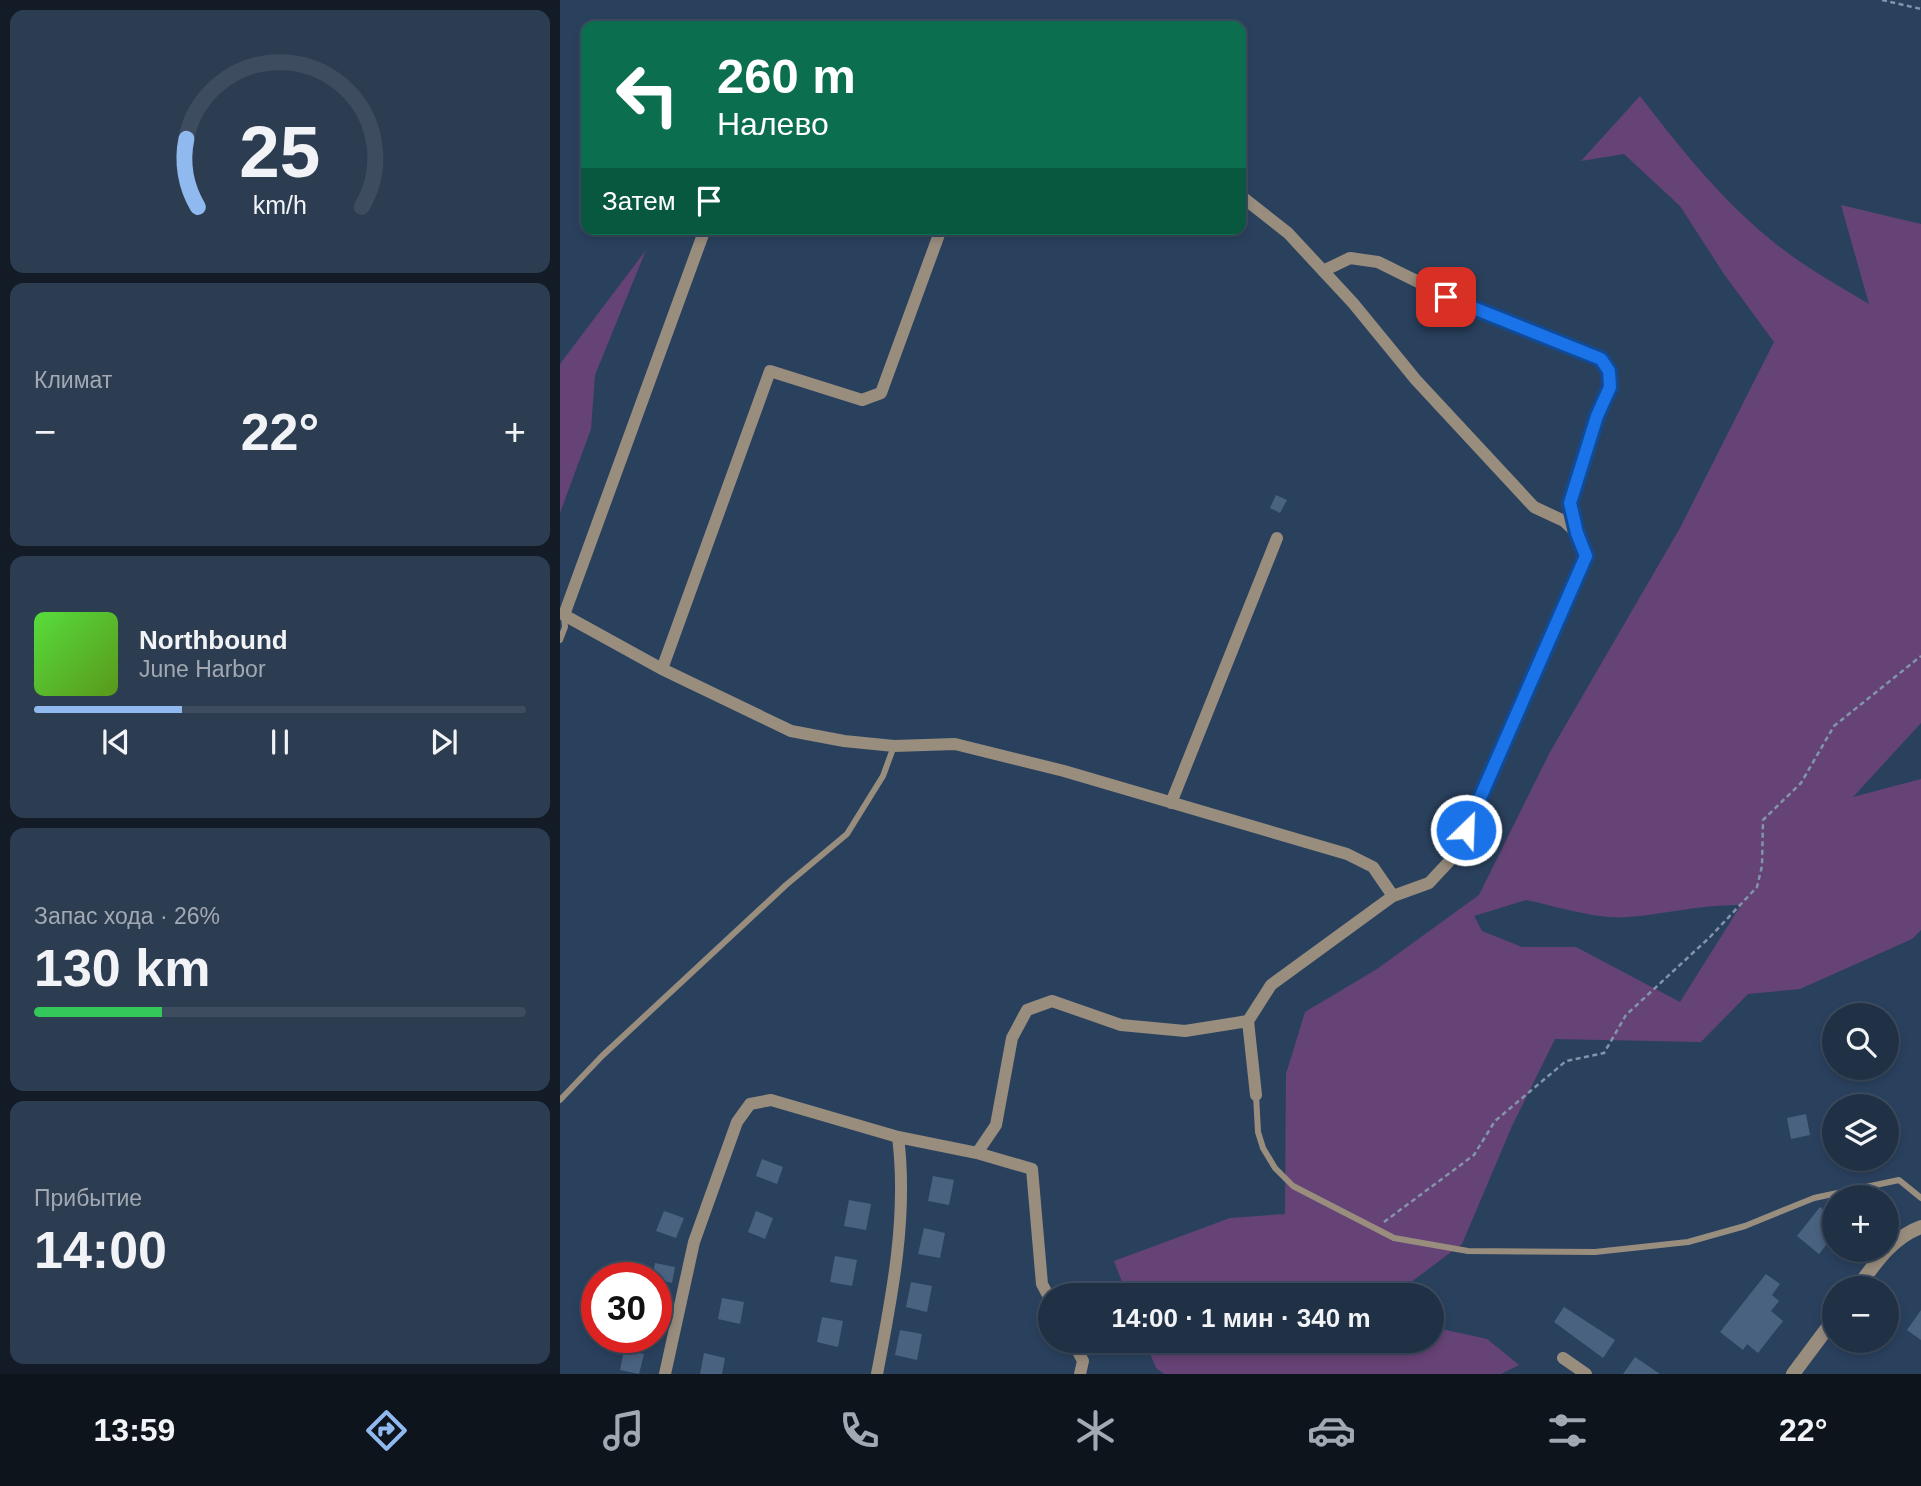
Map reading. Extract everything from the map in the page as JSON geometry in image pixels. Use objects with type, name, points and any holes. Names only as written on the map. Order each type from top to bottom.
[{"type":"street","points":[[1246,200],[1287,233],[1323,271],[1416,380],[1534,507],[1564,521],[1577,533]]},
{"type":"street","points":[[703,235],[564,615],[663,669],[790,731],[844,741],[894,746],[955,744],[1064,771],[1347,854],[1373,867],[1393,896]]},
{"type":"street","points":[[663,669],[769,371],[862,400],[881,393],[939,235]]},
{"type":"street","points":[[1256,1095],[1248,1021],[1270,985],[1393,896],[1429,883],[1456,853],[1586,556],[1570,503],[1597,416],[1610,387],[1609,371],[1601,359],[1469,307],[1378,262],[1350,258],[1323,271]]},
{"type":"street","points":[[1171,803],[1277,538]]},
{"type":"street","points":[[977,1153],[996,1125],[1012,1038],[1027,1010],[1052,1001],[1121,1025],[1185,1031],[1248,1021]]},
{"type":"street","points":[[665,1374],[694,1242],[737,1122],[750,1104],[771,1100],[898,1137],[977,1153],[1032,1169],[1042,1283]]},
{"type":"street","points":[[877,1374],[900,1228],[901,1160],[898,1137]]},
{"type":"street","points":[[1866,1276],[1883,1253],[1921,1227]]},
{"type":"street","points":[[1793,1374],[1822,1335]]},
{"type":"street","points":[[1563,1358],[1586,1374]]},
{"type":"lane","points":[[560,640],[565,627],[564,615]]},
{"type":"lane","points":[[560,1100],[601,1056],[776,894],[847,834],[883,776],[894,746]]},
{"type":"lane","points":[[1256,1095],[1258,1132],[1263,1148],[1275,1168],[1293,1186],[1394,1238],[1468,1251],[1595,1252],[1688,1242],[1745,1226],[1814,1198],[1899,1180],[1921,1198]]},
{"type":"path","points":[[1882,0],[1921,9]]},
{"type":"path","points":[[1376,1229],[1474,1155],[1495,1121],[1566,1061],[1604,1053],[1626,1015],[1710,937],[1757,887],[1762,866],[1763,820],[1801,783],[1834,726],[1921,656]]},
{"type":"shaded area","points":[[1640,96],[1715,187],[1758,229],[1805,265],[1869,304],[1841,205],[1921,224],[1921,723],[1853,797],[1921,779],[1921,930],[1912,939],[1800,989],[1748,994],[1701,1042],[1555,1039],[1512,1126],[1462,1244],[1410,1283],[1122,1283],[1114,1261],[1230,1218],[1285,1214],[1286,1074],[1305,1012],[1377,969],[1479,895],[1550,752],[1680,528],[1774,342],[1724,274],[1680,206],[1624,154],[1581,161]],"holes":[[[1526,900],[1591,915],[1642,916],[1741,905],[1680,1002],[1576,947],[1522,947],[1482,931],[1474,916]]]},
{"type":"shaded area","points":[[646,250],[595,375],[591,429],[560,513],[560,364]]},
{"type":"shaded area","points":[[1444,1330],[1487,1339],[1519,1365],[1501,1374],[1164,1374],[1156,1368],[1150,1353],[1444,1353]]},
{"type":"building","points":[[1276,495],[1287,500],[1280,513],[1270,508]]},
{"type":"building","points":[[1806,1114],[1810,1135],[1791,1139],[1787,1118]]},
{"type":"building","points":[[762,1159],[783,1167],[777,1184],[756,1176]]},
{"type":"building","points":[[933,1176],[954,1180],[949,1205],[928,1201]]},
{"type":"building","points":[[849,1200],[871,1204],[866,1230],[844,1226]]},
{"type":"building","points":[[1820,1207],[1822,1209],[1822,1250],[1819,1254],[1797,1236]]},
{"type":"building","points":[[664,1211],[684,1218],[676,1238],[656,1231]]},
{"type":"building","points":[[756,1211],[773,1218],[765,1239],[748,1232]]},
{"type":"building","points":[[924,1228],[945,1233],[940,1258],[918,1254]]},
{"type":"building","points":[[835,1256],[857,1260],[852,1286],[830,1282]]},
{"type":"building","points":[[1766,1274],[1780,1284],[1772,1295],[1779,1301],[1771,1311],[1783,1321],[1758,1353],[1747,1344],[1743,1350],[1720,1332]]},
{"type":"building","points":[[911,1282],[932,1286],[927,1312],[906,1307]]},
{"type":"building","points":[[722,1298],[744,1302],[740,1324],[718,1319]]},
{"type":"building","points":[[1564,1307],[1615,1340],[1603,1358],[1554,1322]]},
{"type":"building","points":[[1921,1310],[1921,1340],[1907,1330]]},
{"type":"building","points":[[822,1317],[843,1321],[838,1347],[817,1342]]},
{"type":"building","points":[[900,1330],[922,1334],[917,1360],[895,1355]]},
{"type":"building","points":[[623,1353],[644,1354],[639,1374],[620,1370]]},
{"type":"building","points":[[704,1353],[725,1358],[722,1374],[700,1374]]},
{"type":"building","points":[[1635,1357],[1660,1374],[1623,1374]]},
{"type":"route","points":[[1446,297],[1601,359],[1609,371],[1610,387],[1597,416],[1570,503],[1586,556],[1466,830]]}]
